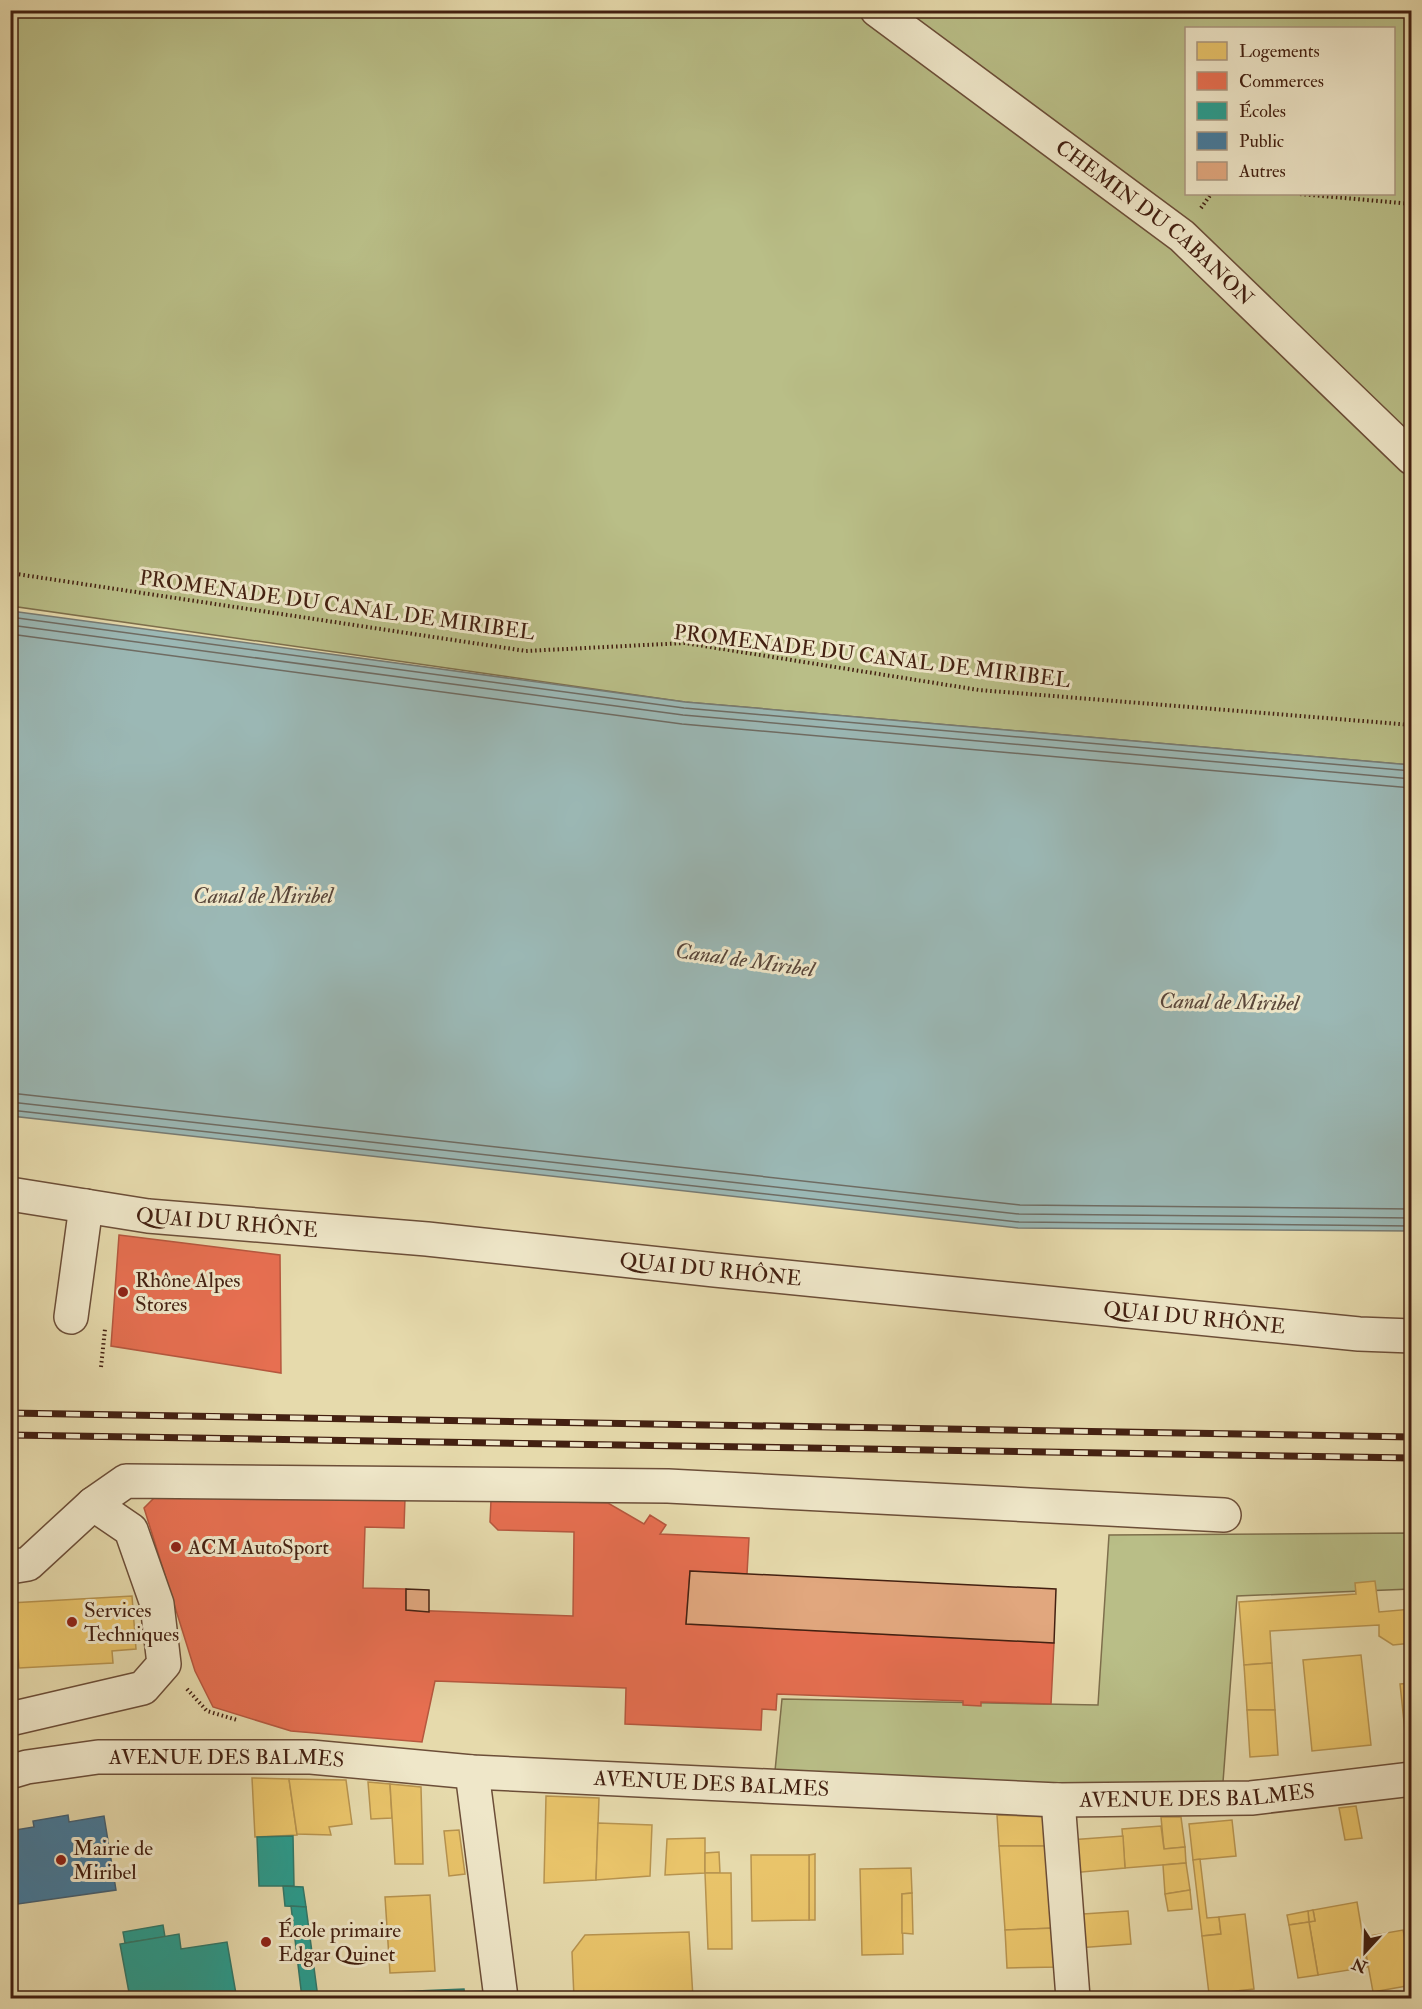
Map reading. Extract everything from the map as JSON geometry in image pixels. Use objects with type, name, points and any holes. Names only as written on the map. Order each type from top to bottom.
[{"type":"street","name":"CHEMIN DU CABANON","points":[[877,10],[1182,236],[1412,458]]},
{"type":"street","name":"QUAI DU RHÔNE","points":[[10,1194],[148,1216],[427,1239],[1323,1331],[1412,1336]]},
{"type":"street","points":[[71,1317],[86,1206]]},
{"type":"street","points":[[10,1567],[28,1564],[93,1504],[126,1481],[668,1486],[1224,1515]]},
{"type":"street","points":[[10,1719],[143,1688],[164,1664],[157,1604],[130,1530],[93,1504]]},
{"type":"street","name":"AVENUE DES BALMES","points":[[10,1772],[27,1767],[98,1757],[311,1758],[472,1772],[1058,1800],[1251,1797],[1412,1779]]},
{"type":"street","points":[[472,1772],[501,1998]]},
{"type":"street","points":[[1058,1800],[1072,1998]]},
{"type":"path","points":[[1311,195],[1412,204]]},
{"type":"path","name":"PROMENADE DU CANAL DE MIRIBEL","points":[[10,573],[526,651],[685,643],[979,690],[1412,725]]},
{"type":"path","points":[[101,1367],[105,1336]]},
{"type":"green space","points":[[11,11],[1411,11],[1411,765],[685,702],[11,606]]},
{"type":"green space","points":[[1411,1533],[1411,1589],[1237,1596],[1223,1782],[1023,1787],[775,1771],[782,1699],[1098,1705],[1109,1535]]},
{"type":"water","name":"Canal de Miribel","points":[[11,611],[685,702],[1411,765],[1411,1231],[1018,1228],[11,1116]]},
{"type":"building: Logements","points":[[1375,1581],[1379,1612],[1412,1609],[1412,1643],[1393,1645],[1379,1636],[1379,1625],[1270,1631],[1272,1663],[1244,1665],[1239,1602],[1356,1594],[1355,1583]]},
{"type":"building: Logements","name":"Services Techniques","points":[[132,1596],[136,1649],[112,1651],[113,1663],[19,1668],[17,1642],[10,1642],[10,1603]]},
{"type":"building: Logements","points":[[1361,1655],[1371,1745],[1312,1751],[1303,1660]]},
{"type":"building: Logements","points":[[1272,1663],[1275,1710],[1247,1710],[1244,1665]]},
{"type":"building: Logements","points":[[1412,1683],[1412,1740],[1406,1741],[1400,1684]]},
{"type":"building: Logements","points":[[1247,1710],[1275,1710],[1278,1755],[1250,1757]]},
{"type":"building: Logements","points":[[252,1778],[289,1779],[297,1835],[255,1837]]},
{"type":"building: Logements","points":[[289,1779],[346,1780],[352,1824],[329,1827],[331,1835],[297,1834]]},
{"type":"building: Logements","points":[[368,1782],[390,1784],[392,1818],[371,1819]]},
{"type":"building: Logements","points":[[390,1784],[421,1787],[423,1864],[395,1864]]},
{"type":"building: Logements","points":[[546,1796],[599,1798],[596,1880],[544,1883]]},
{"type":"building: Logements","points":[[1356,1806],[1362,1838],[1345,1840],[1339,1808]]},
{"type":"building: Logements","points":[[997,1815],[1050,1817],[1050,1846],[999,1846]]},
{"type":"building: Logements","points":[[1161,1817],[1181,1817],[1185,1847],[1164,1849]]},
{"type":"building: Logements","points":[[1232,1820],[1236,1856],[1193,1860],[1189,1824]]},
{"type":"building: Logements","points":[[598,1823],[652,1825],[650,1876],[596,1880]]},
{"type":"building: Logements","points":[[1161,1826],[1164,1849],[1185,1847],[1186,1863],[1125,1868],[1122,1829]]},
{"type":"building: Logements","points":[[459,1830],[465,1874],[449,1876],[444,1831]]},
{"type":"building: Logements","points":[[1123,1836],[1125,1868],[1071,1873],[1069,1840]]},
{"type":"building: Logements","points":[[705,1838],[705,1873],[665,1875],[667,1839]]},
{"type":"building: Logements","points":[[999,1846],[1050,1846],[1055,1928],[1005,1930]]},
{"type":"building: Logements","points":[[719,1852],[720,1873],[705,1873],[705,1853]]},
{"type":"building: Logements","points":[[815,1854],[815,1920],[809,1920],[809,1855]]},
{"type":"building: Logements","points":[[751,1855],[809,1855],[809,1920],[752,1921]]},
{"type":"building: Logements","points":[[1200,1859],[1207,1918],[1219,1917],[1221,1934],[1202,1936],[1193,1860]]},
{"type":"building: Logements","points":[[1186,1863],[1190,1890],[1165,1894],[1163,1865]]},
{"type":"building: Logements","points":[[911,1868],[912,1893],[902,1894],[903,1954],[862,1955],[860,1869]]},
{"type":"building: Logements","points":[[705,1873],[731,1873],[732,1949],[708,1949]]},
{"type":"building: Logements","points":[[1190,1890],[1192,1909],[1168,1911],[1165,1894]]},
{"type":"building: Logements","points":[[912,1893],[913,1934],[902,1933],[902,1894]]},
{"type":"building: Logements","points":[[430,1895],[435,1971],[390,1973],[385,1897]]},
{"type":"building: Logements","points":[[1357,1902],[1368,1967],[1318,1975],[1309,1922],[1315,1921],[1313,1910]]},
{"type":"building: Logements","points":[[1313,1910],[1315,1921],[1309,1922],[1308,1911]]},
{"type":"building: Logements","points":[[1128,1911],[1131,1944],[1077,1948],[1075,1921],[1083,1914]]},
{"type":"building: Logements","points":[[1308,1911],[1309,1922],[1289,1925],[1287,1915]]},
{"type":"building: Logements","points":[[1245,1914],[1254,1989],[1209,1994],[1202,1936],[1221,1934],[1219,1917]]},
{"type":"building: Logements","points":[[1309,1922],[1318,1975],[1298,1978],[1289,1925]]},
{"type":"building: Logements","points":[[1055,1928],[1059,1967],[1007,1968],[1005,1930]]},
{"type":"building: Logements","points":[[1403,1930],[1409,1958],[1412,1958],[1412,1985],[1373,1992],[1363,1937]]},
{"type":"building: Logements","points":[[689,1932],[693,1998],[574,1998],[572,1952],[585,1935]]},
{"type":"building: Commerces","points":[[119,1235],[280,1255],[281,1373],[111,1346]]},
{"type":"building: Commerces","points":[[159,1493],[405,1498],[404,1528],[365,1527],[363,1588],[406,1589],[406,1610],[573,1616],[574,1532],[498,1530],[490,1522],[491,1500],[608,1503],[644,1524],[650,1515],[666,1525],[660,1534],[749,1538],[747,1574],[690,1571],[686,1624],[1054,1643],[1051,1704],[981,1702],[981,1706],[963,1705],[963,1701],[777,1694],[776,1710],[762,1709],[761,1730],[625,1724],[626,1688],[435,1681],[422,1742],[291,1731],[213,1707],[195,1671],[144,1508]]},
{"type":"building: Écoles","points":[[293,1836],[294,1886],[259,1886],[257,1837]]},
{"type":"building: Écoles","points":[[283,1886],[303,1887],[306,1907],[285,1906]]},
{"type":"building: Écoles","points":[[291,1906],[306,1907],[318,1998],[302,1998]]},
{"type":"building: Écoles","points":[[163,1925],[165,1937],[125,1943],[123,1932]]},
{"type":"building: Écoles","points":[[179,1934],[181,1949],[227,1942],[236,1994],[214,1998],[130,1998],[120,1944]]},
{"type":"building: Écoles","points":[[464,1989],[465,1998],[394,1998],[393,1992]]},
{"type":"building: Écoles","name":"École primaire Edgar Quinet","points":[[393,1992],[394,1998],[364,1998],[364,1996]]},
{"type":"building: Public","name":"Mairie de Miribel","points":[[68,1815],[69,1822],[104,1816],[116,1890],[11,1905],[10,1831],[34,1827],[33,1821]]},
{"type":"building: Autres","points":[[690,1571],[1056,1589],[1054,1643],[686,1624]]},
{"type":"building: Autres","points":[[406,1589],[429,1590],[429,1612],[406,1610]]},
{"type":"railway","points":[[10,1413],[1412,1437]]},
{"type":"railway","points":[[10,1435],[1412,1458]]},
{"type":"place","name":"Rhône Alpes Stores","points":[[123,1292]]},
{"type":"place","name":"ACM AutoSport","points":[[176,1547]]},
{"type":"place","name":"Services Techniques","points":[[72,1622]]},
{"type":"place","name":"Mairie de Miribel","points":[[61,1860]]},
{"type":"place","name":"École primaire Edgar Quinet","points":[[266,1942]]}]
